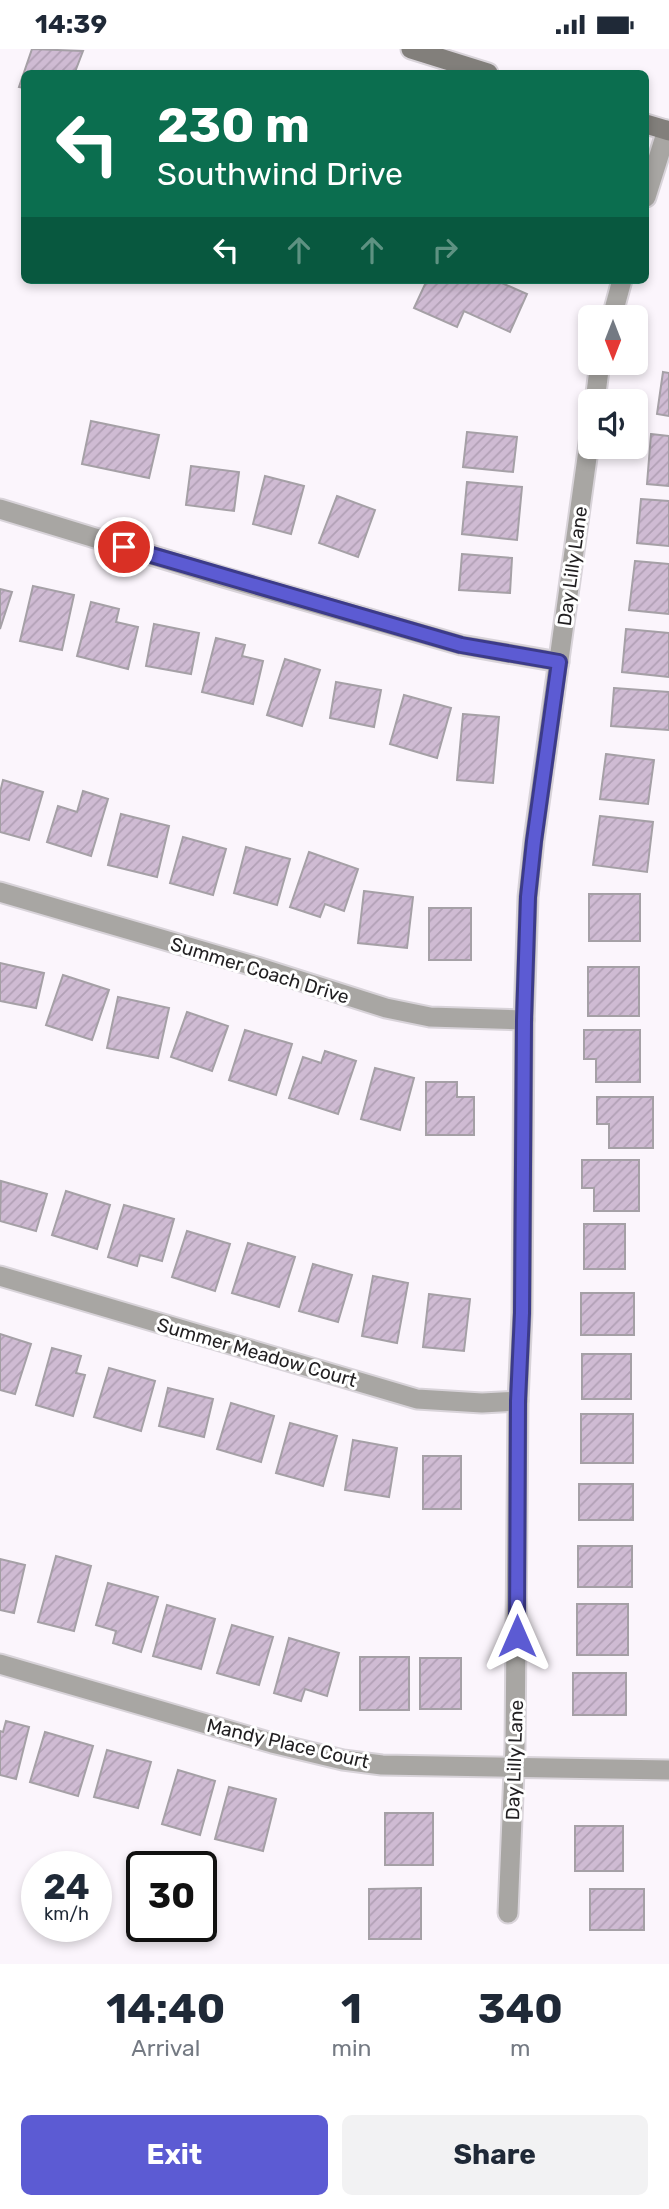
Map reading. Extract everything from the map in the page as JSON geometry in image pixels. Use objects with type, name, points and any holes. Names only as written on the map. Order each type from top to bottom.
[{"type":"main road","points":[[411,49],[478,70]]},
{"type":"main road","points":[[649,125],[668,131]]},
{"type":"street","points":[[649,188],[668,131]]},
{"type":"street","points":[[615,305],[621,284]]},
{"type":"street","name":"Day Lilly Lane","points":[[508,1913],[515,1768],[518,1401],[522,1313],[524,1020],[528,897],[587,459]]},
{"type":"street","points":[[0,509],[223,577],[461,645],[559,662]]},
{"type":"street","name":"Summer Coach Drive","points":[[0,892],[257,967],[386,1008],[430,1017],[524,1020]]},
{"type":"street","name":"Summer Meadow Court","points":[[0,1276],[417,1399],[482,1403],[518,1401]]},
{"type":"street","name":"Mandy Place Court","points":[[0,1664],[272,1743],[343,1760],[382,1765],[669,1770]]},
{"type":"building","points":[[32,49],[83,51],[76,70],[25,70]]},
{"type":"building","points":[[425,284],[504,284],[527,294],[510,332],[464,311],[457,327],[414,308]]},
{"type":"building","points":[[663,372],[669,373],[669,416],[657,414]]},
{"type":"building","points":[[91,421],[159,435],[149,478],[82,464]]},
{"type":"building","points":[[467,432],[517,437],[513,472],[463,467]]},
{"type":"building","points":[[651,434],[669,436],[669,486],[647,484]]},
{"type":"building","points":[[191,466],[239,472],[234,511],[186,505]]},
{"type":"building","points":[[265,476],[304,486],[291,534],[253,524]]},
{"type":"building","points":[[467,482],[522,487],[517,540],[462,534]]},
{"type":"building","points":[[337,496],[375,510],[358,557],[319,543]]},
{"type":"building","points":[[641,499],[669,501],[669,546],[637,543]]},
{"type":"building","points":[[462,554],[512,558],[510,593],[459,590]]},
{"type":"building","points":[[635,561],[669,564],[669,614],[629,610]]},
{"type":"building","points":[[33,586],[74,595],[62,650],[20,641]]},
{"type":"building","points":[[0,589],[12,592],[0,629]]},
{"type":"building","points":[[91,602],[119,609],[116,622],[138,627],[128,669],[77,656]]},
{"type":"building","points":[[154,624],[199,633],[191,674],[146,666]]},
{"type":"building","points":[[626,629],[669,633],[669,677],[622,672]]},
{"type":"building","points":[[216,638],[245,645],[242,656],[263,661],[253,704],[202,692]]},
{"type":"building","points":[[285,659],[320,670],[302,726],[267,715]]},
{"type":"building","points":[[336,682],[381,690],[374,727],[330,718]]},
{"type":"building","points":[[614,688],[669,692],[669,730],[611,726]]},
{"type":"building","points":[[404,695],[451,708],[437,758],[390,744]]},
{"type":"building","points":[[463,714],[499,717],[493,783],[457,780]]},
{"type":"building","points":[[606,754],[654,760],[648,804],[600,799]]},
{"type":"building","points":[[3,780],[43,792],[29,840],[0,832],[0,792]]},
{"type":"building","points":[[83,791],[108,799],[91,856],[47,842],[58,806],[77,812]]},
{"type":"building","points":[[121,814],[169,826],[157,877],[108,865]]},
{"type":"building","points":[[600,816],[653,822],[647,872],[593,865]]},
{"type":"building","points":[[183,837],[226,849],[213,895],[170,883]]},
{"type":"building","points":[[246,847],[290,859],[277,905],[234,893]]},
{"type":"building","points":[[309,852],[358,869],[344,911],[325,904],[320,917],[290,907]]},
{"type":"building","points":[[364,891],[413,897],[407,948],[358,943]]},
{"type":"building","points":[[589,894],[640,894],[640,941],[589,941]]},
{"type":"building","points":[[429,908],[471,908],[471,960],[429,960]]},
{"type":"building","points":[[0,963],[44,973],[36,1008],[0,1001]]},
{"type":"building","points":[[588,967],[639,967],[639,1016],[588,1016]]},
{"type":"building","points":[[63,975],[109,990],[92,1040],[46,1025]]},
{"type":"building","points":[[118,997],[169,1008],[158,1058],[107,1048]]},
{"type":"building","points":[[187,1012],[228,1026],[212,1071],[171,1057]]},
{"type":"building","points":[[245,1030],[292,1044],[276,1095],[229,1080]]},
{"type":"building","points":[[584,1030],[640,1030],[640,1082],[596,1082],[596,1059],[584,1059]]},
{"type":"building","points":[[325,1051],[356,1061],[338,1114],[289,1098],[303,1057],[321,1063]]},
{"type":"building","points":[[375,1068],[414,1078],[400,1130],[361,1119]]},
{"type":"building","points":[[426,1082],[457,1082],[457,1097],[474,1097],[474,1135],[426,1135]]},
{"type":"building","points":[[597,1097],[653,1097],[653,1148],[609,1148],[609,1124],[597,1124]]},
{"type":"building","points":[[582,1160],[639,1160],[639,1211],[594,1211],[594,1188],[582,1188]]},
{"type":"building","points":[[1,1181],[47,1194],[36,1231],[0,1221]]},
{"type":"building","points":[[66,1191],[110,1205],[97,1249],[52,1235]]},
{"type":"building","points":[[124,1205],[174,1219],[162,1261],[140,1255],[137,1266],[108,1257]]},
{"type":"building","points":[[584,1224],[625,1224],[625,1269],[584,1269]]},
{"type":"building","points":[[187,1231],[230,1244],[215,1291],[172,1277]]},
{"type":"building","points":[[248,1243],[295,1257],[279,1307],[232,1293]]},
{"type":"building","points":[[313,1264],[352,1275],[338,1322],[299,1311]]},
{"type":"building","points":[[373,1276],[408,1283],[397,1343],[362,1336]]},
{"type":"building","points":[[581,1293],[634,1293],[634,1335],[581,1335]]},
{"type":"building","points":[[429,1294],[470,1299],[464,1351],[423,1347]]},
{"type":"building","points":[[0,1334],[31,1344],[15,1394],[0,1390]]},
{"type":"building","points":[[52,1348],[81,1356],[76,1373],[85,1375],[73,1416],[36,1405]]},
{"type":"building","points":[[582,1354],[631,1354],[631,1399],[582,1399]]},
{"type":"building","points":[[109,1368],[155,1381],[141,1431],[94,1417]]},
{"type":"building","points":[[168,1388],[213,1399],[204,1437],[159,1426]]},
{"type":"building","points":[[231,1403],[274,1416],[261,1462],[217,1449]]},
{"type":"building","points":[[581,1414],[633,1414],[633,1463],[581,1463]]},
{"type":"building","points":[[290,1423],[337,1436],[323,1486],[276,1473]]},
{"type":"building","points":[[353,1440],[397,1448],[389,1497],[345,1490]]},
{"type":"building","points":[[423,1456],[461,1456],[461,1509],[423,1509]]},
{"type":"building","points":[[579,1484],[633,1484],[633,1520],[579,1520]]},
{"type":"building","points":[[578,1546],[632,1546],[632,1587],[578,1587]]},
{"type":"building","points":[[56,1556],[91,1566],[74,1631],[38,1622]]},
{"type":"building","points":[[0,1559],[25,1565],[14,1613],[0,1610]]},
{"type":"building","points":[[108,1583],[158,1597],[141,1652],[113,1643],[116,1631],[96,1625]]},
{"type":"building","points":[[577,1604],[628,1604],[628,1655],[577,1655]]},
{"type":"building","points":[[167,1605],[215,1619],[201,1669],[153,1656]]},
{"type":"building","points":[[232,1625],[273,1637],[259,1685],[217,1673]]},
{"type":"building","points":[[289,1638],[339,1653],[327,1696],[305,1689],[301,1701],[274,1693]]},
{"type":"building","points":[[360,1657],[409,1657],[409,1710],[360,1710]]},
{"type":"building","points":[[420,1658],[461,1658],[461,1709],[420,1709]]},
{"type":"building","points":[[573,1673],[626,1673],[626,1715],[573,1715]]},
{"type":"building","points":[[6,1721],[29,1727],[16,1779],[0,1775],[0,1731],[3,1732]]},
{"type":"building","points":[[45,1732],[93,1746],[78,1796],[30,1782]]},
{"type":"building","points":[[107,1750],[151,1762],[138,1808],[94,1797]]},
{"type":"building","points":[[178,1770],[215,1781],[200,1835],[162,1824]]},
{"type":"building","points":[[229,1787],[276,1799],[263,1851],[215,1839]]},
{"type":"building","points":[[385,1813],[433,1813],[433,1865],[385,1865]]},
{"type":"building","points":[[575,1826],[623,1826],[623,1871],[575,1871]]},
{"type":"building","points":[[421,1888],[421,1939],[369,1939],[369,1889]]},
{"type":"building","points":[[590,1889],[644,1889],[644,1930],[590,1930]]},
{"type":"route","points":[[124,547],[461,645],[559,662],[528,897],[524,1020],[522,1313],[518,1401],[517,1636]]}]
